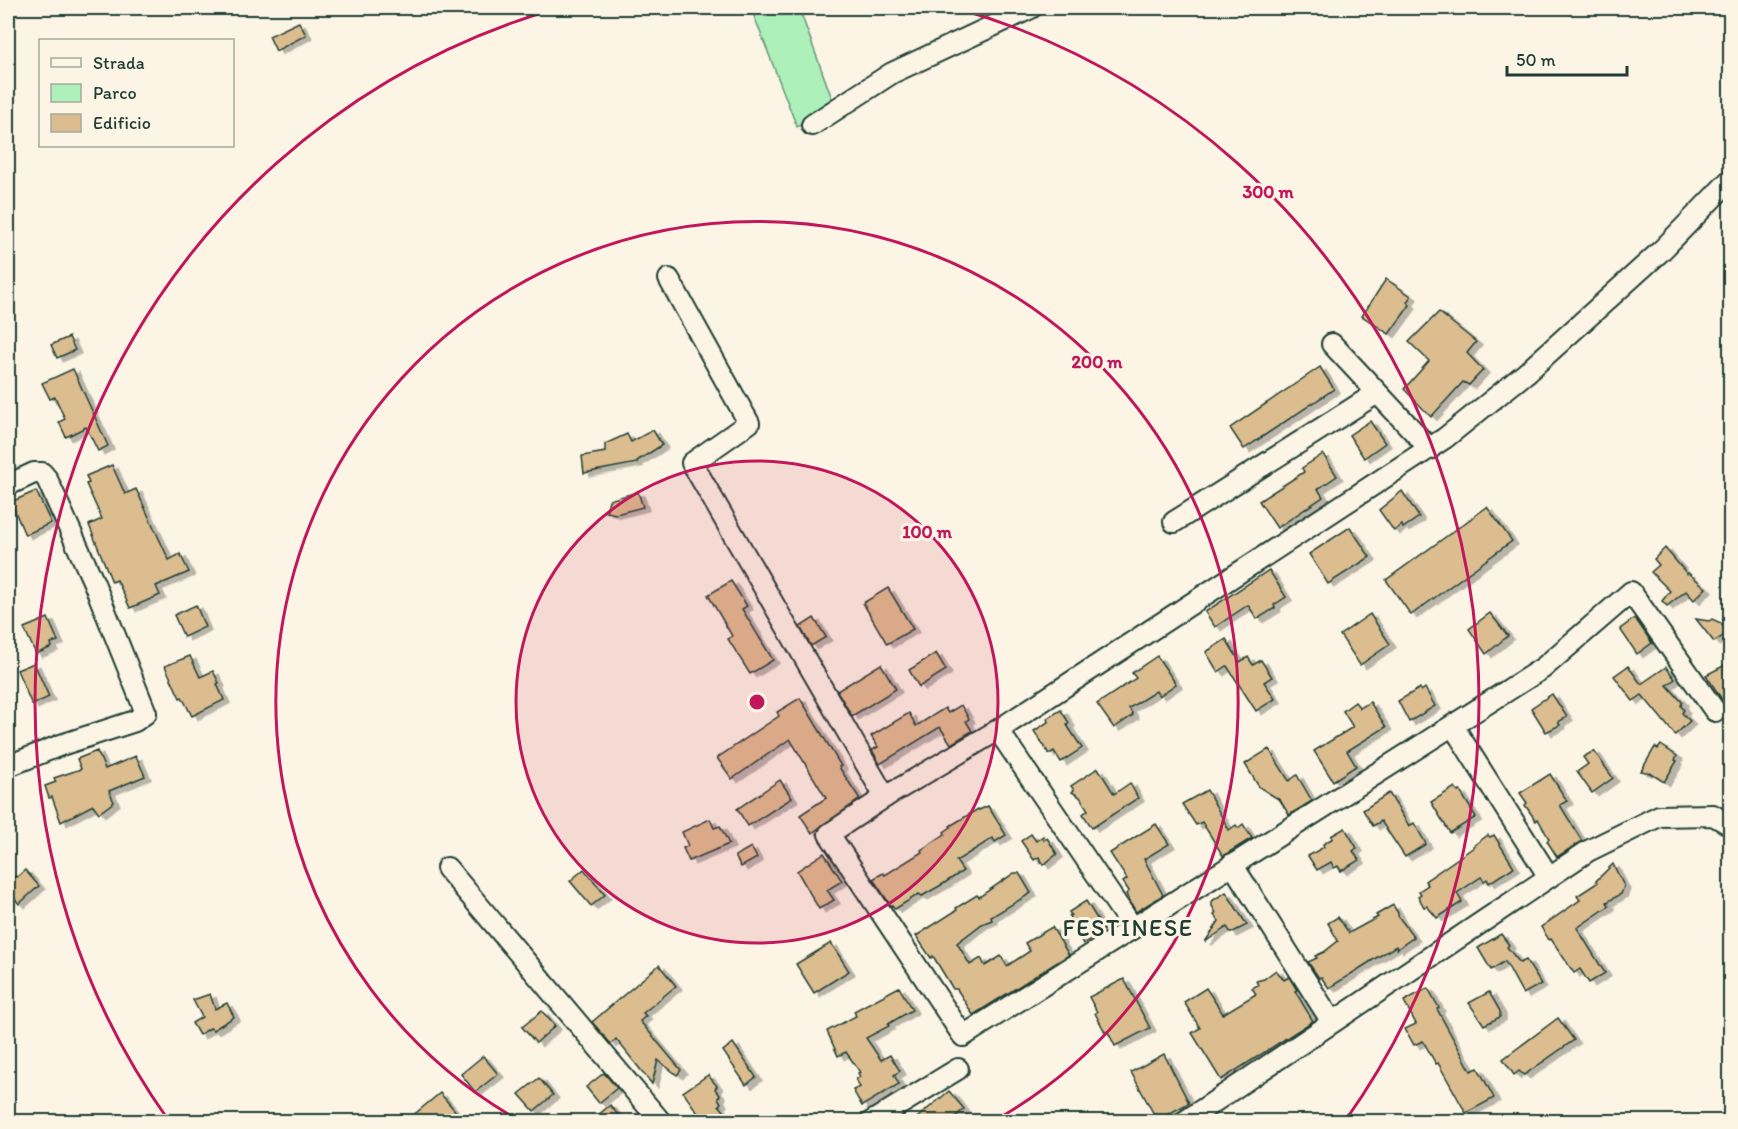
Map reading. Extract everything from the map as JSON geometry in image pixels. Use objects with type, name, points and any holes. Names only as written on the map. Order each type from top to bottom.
[{"type":"street","points":[[812,125],[892,73],[1031,8]]},
{"type":"street","points":[[1715,711],[1631,592],[1543,668],[963,1036],[829,834],[885,797],[998,730],[1430,449],[1534,366],[1662,250],[1731,180]]},
{"type":"street","points":[[669,279],[749,423],[692,463],[885,797]]},
{"type":"street","points":[[1332,344],[1430,449]]},
{"type":"street","points":[[1174,522],[1377,393]]},
{"type":"street","points":[[8,485],[34,473],[42,473],[47,479],[94,583],[146,713],[135,721],[8,766]]},
{"type":"street","points":[[1453,726],[1549,877]]},
{"type":"street","points":[[998,730],[1133,928]]},
{"type":"street","points":[[1184,1122],[1588,851],[1659,816],[1713,815],[1731,825]]},
{"type":"street","points":[[1232,864],[1332,1022]]},
{"type":"street","points":[[447,868],[661,1122]]},
{"type":"street","points":[[872,1122],[958,1069]]},
{"type":"green space","points":[[751,8],[799,8],[834,104],[797,127]]},
{"type":"building","points":[[299,22],[306,35],[276,51],[269,36]]},
{"type":"building","points":[[1386,279],[1411,296],[1407,302],[1410,305],[1389,334],[1362,316]]},
{"type":"building","points":[[1439,312],[1476,342],[1467,353],[1483,370],[1469,385],[1463,382],[1431,417],[1404,389],[1429,361],[1409,342]]},
{"type":"building","points":[[69,337],[75,350],[57,358],[51,345]]},
{"type":"building","points":[[1320,367],[1334,389],[1244,449],[1230,428]]},
{"type":"building","points":[[73,369],[108,446],[98,451],[86,427],[66,437],[59,422],[65,419],[55,397],[50,399],[42,383]]},
{"type":"building","points":[[1370,421],[1385,443],[1364,458],[1349,435]]},
{"type":"building","points":[[653,430],[662,445],[637,463],[584,473],[582,456],[605,452],[605,444],[627,434],[631,442]]},
{"type":"building","points":[[1323,454],[1337,476],[1318,489],[1323,497],[1277,528],[1259,501],[1304,472],[1302,468]]},
{"type":"building","points":[[112,465],[125,494],[136,489],[169,560],[180,554],[189,572],[156,586],[160,595],[130,608],[117,580],[112,582],[89,525],[102,519],[86,484],[89,483],[86,476]]},
{"type":"building","points":[[36,491],[51,523],[25,535],[11,502]]},
{"type":"building","points":[[1402,491],[1419,517],[1394,531],[1379,510]]},
{"type":"building","points":[[638,492],[643,507],[616,514],[606,512],[609,500]]},
{"type":"building","points":[[1487,507],[1512,541],[1411,615],[1386,580]]},
{"type":"building","points":[[1350,527],[1370,557],[1328,584],[1309,554]]},
{"type":"building","points":[[1665,548],[1687,574],[1706,588],[1694,600],[1686,591],[1667,606],[1662,601],[1670,591],[1651,572],[1659,565],[1654,559]]},
{"type":"building","points":[[1269,570],[1286,597],[1274,605],[1275,608],[1257,619],[1248,605],[1215,627],[1205,612]]},
{"type":"building","points":[[731,581],[747,606],[742,609],[773,660],[750,674],[728,639],[732,636],[708,595]]},
{"type":"building","points":[[888,588],[913,629],[887,644],[863,603]]},
{"type":"building","points":[[196,605],[205,627],[184,637],[174,615]]},
{"type":"building","points":[[1490,613],[1508,636],[1486,654],[1469,629]]},
{"type":"building","points":[[1370,614],[1390,644],[1360,665],[1340,635]]},
{"type":"building","points":[[48,618],[58,641],[51,643],[52,647],[36,654],[24,628]]},
{"type":"building","points":[[814,618],[826,637],[811,646],[800,627]]},
{"type":"building","points":[[1635,618],[1652,643],[1637,654],[1620,629]]},
{"type":"building","points":[[1696,619],[1709,621],[1712,619],[1721,623],[1727,633],[1714,642]]},
{"type":"building","points":[[1226,639],[1240,662],[1248,657],[1253,665],[1261,660],[1272,677],[1264,682],[1275,699],[1256,711],[1227,666],[1218,672],[1206,652]]},
{"type":"building","points":[[936,653],[946,670],[919,687],[909,670]]},
{"type":"building","points":[[190,656],[200,677],[213,671],[224,700],[192,716],[182,697],[180,698],[165,666]]},
{"type":"building","points":[[1157,656],[1176,684],[1159,696],[1156,691],[1129,708],[1133,715],[1114,728],[1097,704],[1136,678],[1132,673]]},
{"type":"building","points":[[1731,662],[1731,719],[1725,704],[1706,675]]},
{"type":"building","points":[[34,663],[49,697],[32,705],[17,670]]},
{"type":"building","points":[[881,664],[896,689],[852,716],[837,691]]},
{"type":"building","points":[[1628,666],[1641,684],[1666,667],[1675,679],[1667,685],[1682,702],[1681,706],[1684,710],[1682,713],[1690,721],[1675,735],[1642,695],[1633,701],[1614,676]]},
{"type":"building","points":[[1420,688],[1421,691],[1425,688],[1435,706],[1409,722],[1398,701]]},
{"type":"building","points":[[1552,694],[1567,717],[1558,722],[1560,725],[1546,732],[1531,708]]},
{"type":"building","points":[[800,698],[860,799],[812,833],[800,815],[826,798],[790,739],[732,779],[717,758],[779,716],[777,712]]},
{"type":"building","points":[[1355,702],[1360,708],[1370,702],[1386,727],[1347,751],[1356,766],[1333,781],[1314,751],[1353,727],[1343,711]]},
{"type":"building","points":[[961,705],[969,719],[966,721],[972,731],[951,744],[940,727],[880,764],[872,750],[878,747],[871,736],[909,713],[916,726],[945,708],[948,713]]},
{"type":"building","points":[[1061,710],[1069,723],[1067,725],[1082,748],[1061,762],[1054,751],[1049,754],[1034,731],[1048,722],[1047,718]]},
{"type":"building","points":[[1661,745],[1677,756],[1675,760],[1677,761],[1664,782],[1650,773],[1641,771],[1655,747],[1658,749]]},
{"type":"building","points":[[1269,749],[1289,781],[1297,775],[1312,801],[1289,815],[1280,800],[1259,787],[1245,764]]},
{"type":"building","points":[[97,751],[105,769],[136,756],[145,776],[109,791],[114,802],[99,813],[93,805],[61,822],[52,797],[49,798],[45,786],[56,782],[54,778],[81,769],[77,759]]},
{"type":"building","points":[[1594,751],[1613,778],[1592,793],[1577,772],[1588,764],[1583,757]]},
{"type":"building","points":[[1098,768],[1114,794],[1130,783],[1138,798],[1092,828],[1083,814],[1088,810],[1080,797],[1072,792],[1074,790],[1071,786]]},
{"type":"building","points":[[1550,774],[1567,801],[1560,805],[1582,841],[1557,857],[1538,819],[1536,821],[1520,793]]},
{"type":"building","points":[[780,780],[792,798],[748,826],[737,809]]},
{"type":"building","points":[[1455,787],[1458,792],[1460,791],[1476,817],[1450,833],[1431,802]]},
{"type":"building","points":[[1207,790],[1229,830],[1236,825],[1238,828],[1243,824],[1252,838],[1223,856],[1202,822],[1196,825],[1182,804]]},
{"type":"building","points":[[1389,793],[1409,826],[1414,823],[1426,844],[1405,857],[1381,821],[1373,826],[1363,810]]},
{"type":"building","points":[[988,806],[1006,835],[995,842],[993,838],[956,861],[963,871],[943,884],[922,896],[919,894],[895,909],[891,906],[873,879],[883,873],[885,875],[922,852],[921,850],[945,834],[944,832],[950,826],[978,809]]},
{"type":"building","points":[[710,819],[714,828],[720,826],[729,844],[689,861],[683,848],[688,846],[682,832]]},
{"type":"building","points":[[1156,824],[1169,844],[1144,859],[1163,895],[1136,912],[1126,894],[1129,891],[1123,882],[1127,879],[1110,853]]},
{"type":"building","points":[[1345,828],[1357,848],[1353,851],[1359,860],[1341,871],[1338,866],[1334,868],[1331,862],[1317,870],[1308,856],[1324,847],[1323,844],[1333,838],[1331,836]]},
{"type":"building","points":[[1031,834],[1036,841],[1043,836],[1044,840],[1047,838],[1057,854],[1043,865],[1039,857],[1034,860],[1021,841]]},
{"type":"building","points":[[1488,835],[1490,837],[1494,835],[1514,867],[1489,883],[1487,879],[1484,881],[1481,877],[1457,893],[1462,902],[1437,918],[1427,906],[1424,907],[1418,896],[1421,894],[1419,891],[1428,885],[1425,881]]},
{"type":"building","points":[[751,847],[757,858],[741,867],[735,856]]},
{"type":"building","points":[[824,853],[842,881],[827,890],[834,900],[819,909],[797,871]]},
{"type":"building","points":[[1613,864],[1624,886],[1621,894],[1607,902],[1609,906],[1577,928],[1605,973],[1589,983],[1580,969],[1574,973],[1541,927],[1580,900],[1577,896],[1597,883],[1596,881]]},
{"type":"building","points":[[584,869],[605,895],[591,906],[570,881]]},
{"type":"building","points":[[25,870],[39,886],[19,904],[8,891],[8,884]]},
{"type":"building","points":[[1014,873],[1019,873],[1031,893],[991,917],[992,920],[982,924],[957,943],[970,965],[981,958],[985,966],[1001,956],[1007,966],[1030,951],[1025,943],[1052,927],[1069,955],[973,1015],[957,989],[953,989],[933,956],[931,958],[916,936],[957,910],[956,908],[977,895],[979,897]]},
{"type":"building","points":[[1226,892],[1247,925],[1231,933],[1227,927],[1205,942],[1219,921],[1214,915],[1216,913],[1212,901]]},
{"type":"building","points":[[1086,901],[1104,930],[1083,944],[1069,912]]},
{"type":"building","points":[[1393,905],[1398,916],[1414,937],[1329,988],[1308,962],[1317,958],[1315,956],[1338,941],[1328,923],[1338,917],[1349,933],[1378,917],[1376,915]]},
{"type":"building","points":[[1501,934],[1509,945],[1507,947],[1520,963],[1526,960],[1541,984],[1523,994],[1505,961],[1491,970],[1478,948]]},
{"type":"building","points":[[831,943],[849,971],[814,993],[796,964]]},
{"type":"building","points":[[659,965],[676,986],[643,1013],[646,1016],[640,1021],[681,1070],[677,1075],[658,1060],[652,1084],[616,1039],[611,1044],[592,1022]]},
{"type":"building","points":[[1276,970],[1284,980],[1289,977],[1313,1021],[1221,1080],[1192,1033],[1200,1028],[1184,1002],[1206,988],[1223,1014],[1256,994],[1252,988],[1258,985],[1256,981],[1264,979]]},
{"type":"building","points":[[1124,979],[1150,1028],[1115,1046],[1108,1032],[1105,1032],[1089,997]]},
{"type":"building","points":[[899,987],[912,1010],[866,1038],[881,1060],[890,1055],[900,1071],[894,1075],[899,1084],[862,1106],[853,1090],[860,1087],[856,1079],[860,1077],[858,1073],[860,1072],[846,1052],[838,1056],[827,1031],[856,1016],[854,1011]]},
{"type":"building","points":[[1428,988],[1471,1071],[1478,1068],[1494,1098],[1466,1113],[1423,1041],[1414,1045],[1405,1029],[1416,1024],[1404,1001]]},
{"type":"building","points":[[1489,992],[1500,1011],[1500,1017],[1484,1025],[1469,1003]]},
{"type":"building","points":[[210,994],[215,1009],[227,1003],[234,1017],[213,1030],[210,1028],[199,1035],[192,1023],[202,1017],[193,1000]]},
{"type":"building","points":[[542,1011],[555,1026],[536,1043],[522,1027]]},
{"type":"building","points":[[1558,1018],[1574,1040],[1524,1075],[1519,1071],[1514,1075],[1503,1059]]},
{"type":"building","points":[[733,1043],[756,1077],[746,1085],[723,1051]]},
{"type":"building","points":[[1164,1054],[1189,1103],[1157,1120],[1131,1072]]},
{"type":"building","points":[[483,1056],[498,1074],[475,1092],[461,1074]]},
{"type":"building","points":[[604,1073],[617,1088],[599,1103],[586,1087]]},
{"type":"building","points":[[708,1075],[717,1086],[715,1089],[720,1095],[719,1105],[728,1116],[721,1122],[704,1122],[683,1092]]},
{"type":"building","points":[[539,1078],[553,1095],[534,1111],[519,1094]]},
{"type":"building","points":[[949,1091],[964,1109],[949,1122],[912,1122]]},
{"type":"building","points":[[440,1093],[457,1113],[446,1122],[405,1122]]},
{"type":"building","points":[[610,1105],[624,1122],[590,1122]]},
{"type":"district","name":"FESTINESE","points":[[1128,927]]}]
